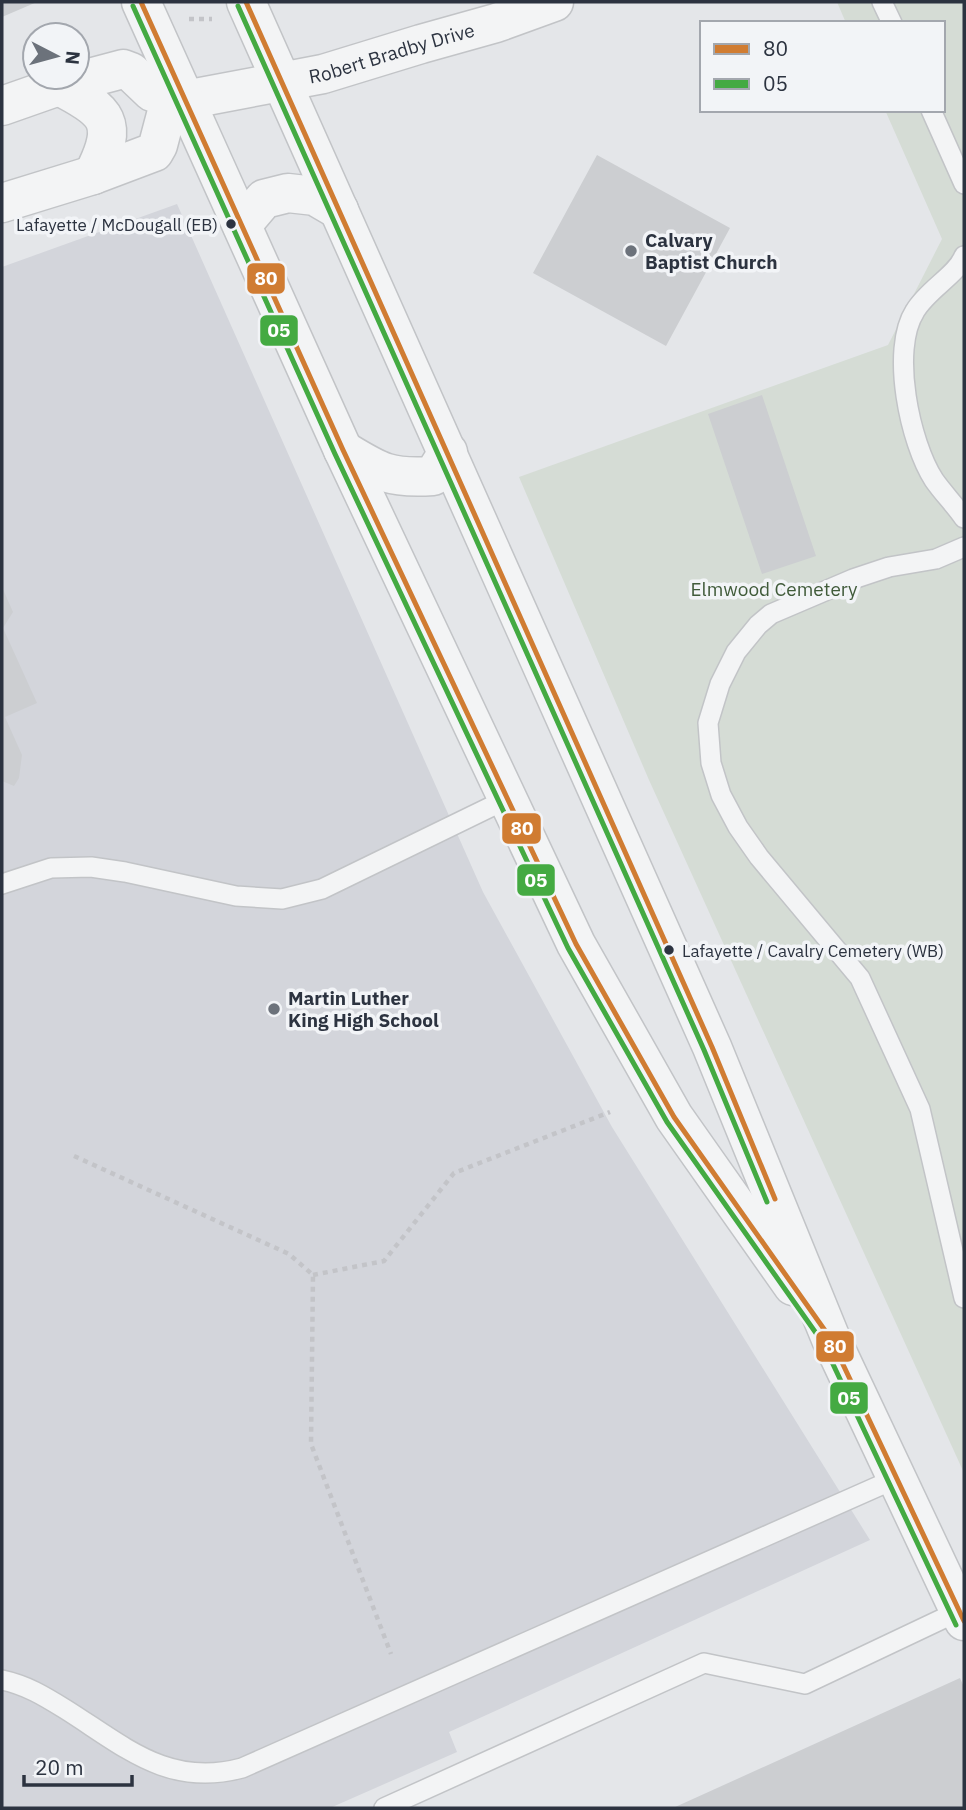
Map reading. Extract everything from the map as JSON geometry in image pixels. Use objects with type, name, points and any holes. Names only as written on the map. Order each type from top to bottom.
[{"type":"street","points":[[141,2],[343,450],[576,944],[674,1117],[831,1339]]},
{"type":"street","name":"Robert Bradby Drive","points":[[185,100],[323,74],[496,23],[554,2]]},
{"type":"street","points":[[231,10],[281,82],[712,1047],[831,1339],[962,1616]]},
{"type":"street","points":[[91,78],[123,69],[131,72],[152,92],[185,100]]},
{"type":"street","points":[[2,106],[45,91]]},
{"type":"street","points":[[68,91],[96,106],[106,121],[108,138],[93,175]]},
{"type":"street","points":[[2,203],[93,175],[154,152],[167,111],[185,100]]},
{"type":"street","points":[[242,225],[264,199],[288,193],[315,195],[339,210]]},
{"type":"street","points":[[343,450],[377,472],[408,478],[433,476],[447,452]]},
{"type":"lane","points":[[882,2],[890,21]]},
{"type":"lane","points":[[932,112],[964,184]]},
{"type":"lane","points":[[964,256],[953,272],[924,297],[912,314],[903,365],[910,417],[927,468],[964,518]]},
{"type":"lane","points":[[964,547],[936,559],[889,567],[853,579],[771,614],[758,625],[736,652],[720,684],[708,723],[711,763],[721,795],[738,827],[759,857],[860,978],[920,1109],[964,1298]]},
{"type":"lane","points":[[2,884],[31,873],[62,867],[91,867],[236,896],[282,899],[322,889],[507,799]]},
{"type":"lane","points":[[2,1680],[30,1688],[155,1765],[185,1773],[227,1772],[242,1768],[897,1478]]},
{"type":"lane","points":[[384,1808],[704,1662],[805,1684],[962,1616]]},
{"type":"path","points":[[179,19],[231,10]]},
{"type":"path","points":[[313,1275],[384,1261],[454,1173],[610,1112]]},
{"type":"path","points":[[74,1156],[289,1254],[313,1275],[311,1444],[391,1654]]},
{"type":"shaded area","name":"Martin Luther King High School","points":[[177,204],[483,892],[612,1127],[870,1540],[449,1732],[457,1752],[330,1808],[2,1808],[2,267]]},
{"type":"green space","name":"Elmwood Cemetery","points":[[837,2],[964,2],[964,1473],[649,780],[519,477],[888,345],[942,239],[886,112],[945,112],[945,21],[845,21]]},
{"type":"building","points":[[2,2],[37,2],[2,17]]},
{"type":"building","name":"Calvary Baptist Church","points":[[597,155],[730,228],[666,346],[533,273]]},
{"type":"building","points":[[762,395],[816,556],[762,574],[708,414]]},
{"type":"building","points":[[2,587],[13,612],[3,628],[37,703],[5,717],[22,755],[19,778],[14,786],[2,781]]},
{"type":"building","points":[[960,1678],[964,1687],[964,1808],[673,1808]]},
{"type":"transit line","name":"80","points":[[141,2],[343,450],[576,944],[674,1117],[831,1339],[964,1621]]},
{"type":"transit line","name":"80","points":[[246,2],[712,1047],[775,1199]]},
{"type":"transit line","name":"05","points":[[133,6],[335,454],[568,948],[667,1122],[823,1343],[956,1625]]},
{"type":"transit line","name":"05","points":[[238,6],[704,1050],[767,1202]]},
{"type":"place","name":"Lafayette / McDougall (EB)","points":[[231,224]]},
{"type":"place","name":"Calvary Baptist Church","points":[[631,251]]},
{"type":"place","name":"Lafayette / Cavalry Cemetery (WB)","points":[[669,950]]},
{"type":"place","name":"Martin Luther King High School","points":[[274,1009]]}]
